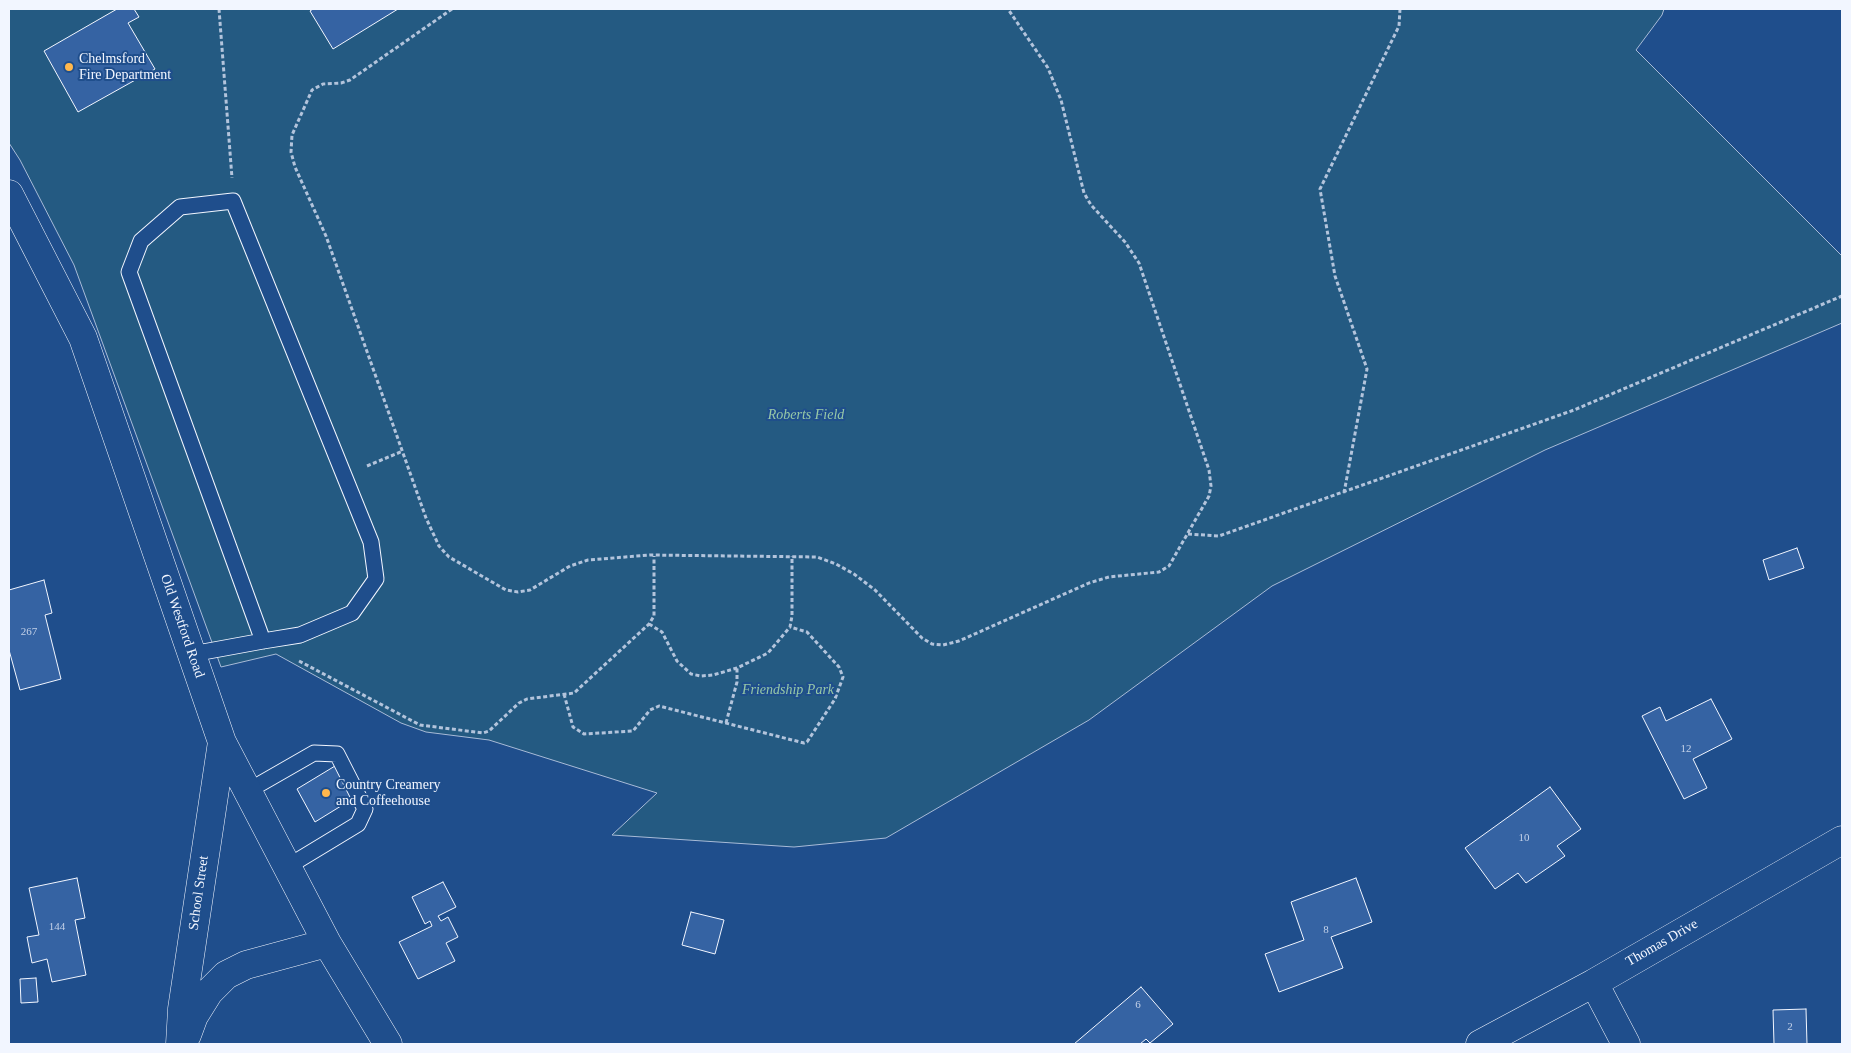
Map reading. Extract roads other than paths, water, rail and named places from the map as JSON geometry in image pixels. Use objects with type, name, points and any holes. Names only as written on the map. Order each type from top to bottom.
[{"type":"street","name":"Old Westford Road","points":[[9,194],[83,338],[222,742],[246,792],[327,943],[388,1044]]},
{"type":"street","name":"School Street","points":[[180,1044],[182,1009],[222,742]]},
{"type":"street","name":"Thomas Drive","points":[[1480,1044],[1594,983],[1842,840]]},
{"type":"street","points":[[185,1044],[194,1016],[209,992],[226,975],[246,965],[327,943]]},
{"type":"street","points":[[1594,983],[1626,1044]]},
{"type":"lane","points":[[192,654],[263,642],[300,635],[352,613],[376,579],[372,542],[233,201],[180,206],[141,241],[129,272],[263,642]]},
{"type":"lane","points":[[246,792],[314,753],[337,754],[365,809],[358,824],[287,867]]},
{"type":"place","name":"Chelmsford Fire Department","points":[[69,67]]},
{"type":"place","name":"Country Creamery and Coffeehouse","points":[[326,793]]},
{"type":"park label","name":"Roberts Field","points":[[806,415]]},
{"type":"park label","name":"Friendship Park","points":[[788,690]]}]
